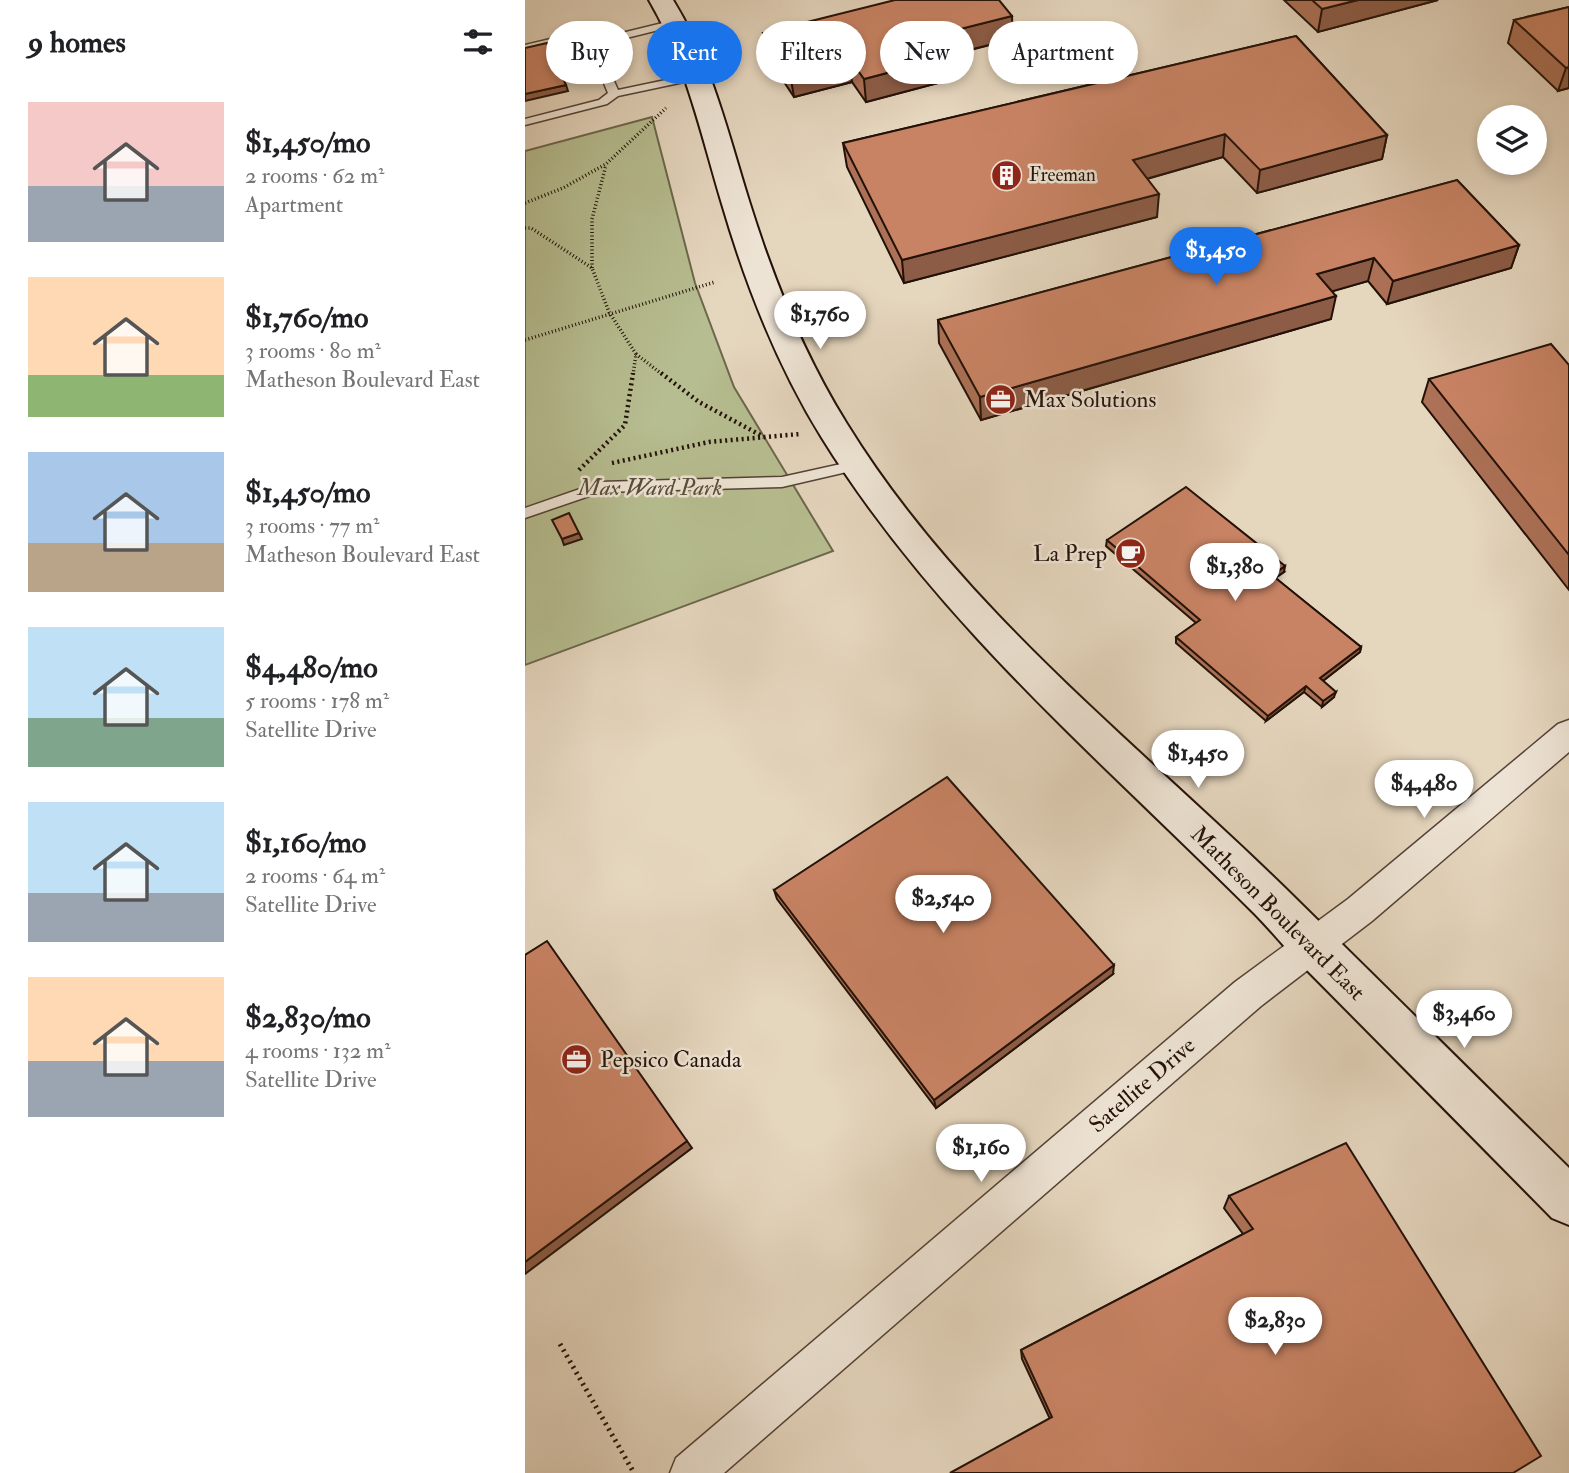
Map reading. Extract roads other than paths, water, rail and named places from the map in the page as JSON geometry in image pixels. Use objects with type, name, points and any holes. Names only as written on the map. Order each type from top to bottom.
[{"type":"street","name":"Matheson Boulevard East","points":[[701,84],[734,200],[786,341],[817,403],[905,533],[995,639],[1271,902],[1569,1201]]},
{"type":"street","name":"Satellite Drive","points":[[691,1473],[1248,994],[1360,910],[1569,733]]},
{"type":"lane","points":[[633,26],[668,12]]},
{"type":"lane","points":[[525,48],[546,43]]},
{"type":"lane","points":[[610,84],[614,94]]},
{"type":"lane","points":[[525,122],[603,102],[614,94],[661,84]]},
{"type":"lane","points":[[525,513],[600,487],[782,482],[859,465]]},
{"type":"place","name":"Freeman","points":[[1006,175]]},
{"type":"place","name":"Max Solutions","points":[[1001,399]]},
{"type":"place","name":"La Prep","points":[[1130,553]]},
{"type":"place","name":"Pepsico Canada","points":[[577,1059]]},
{"type":"park label","name":"Max Ward Park","points":[[650,487]]}]
